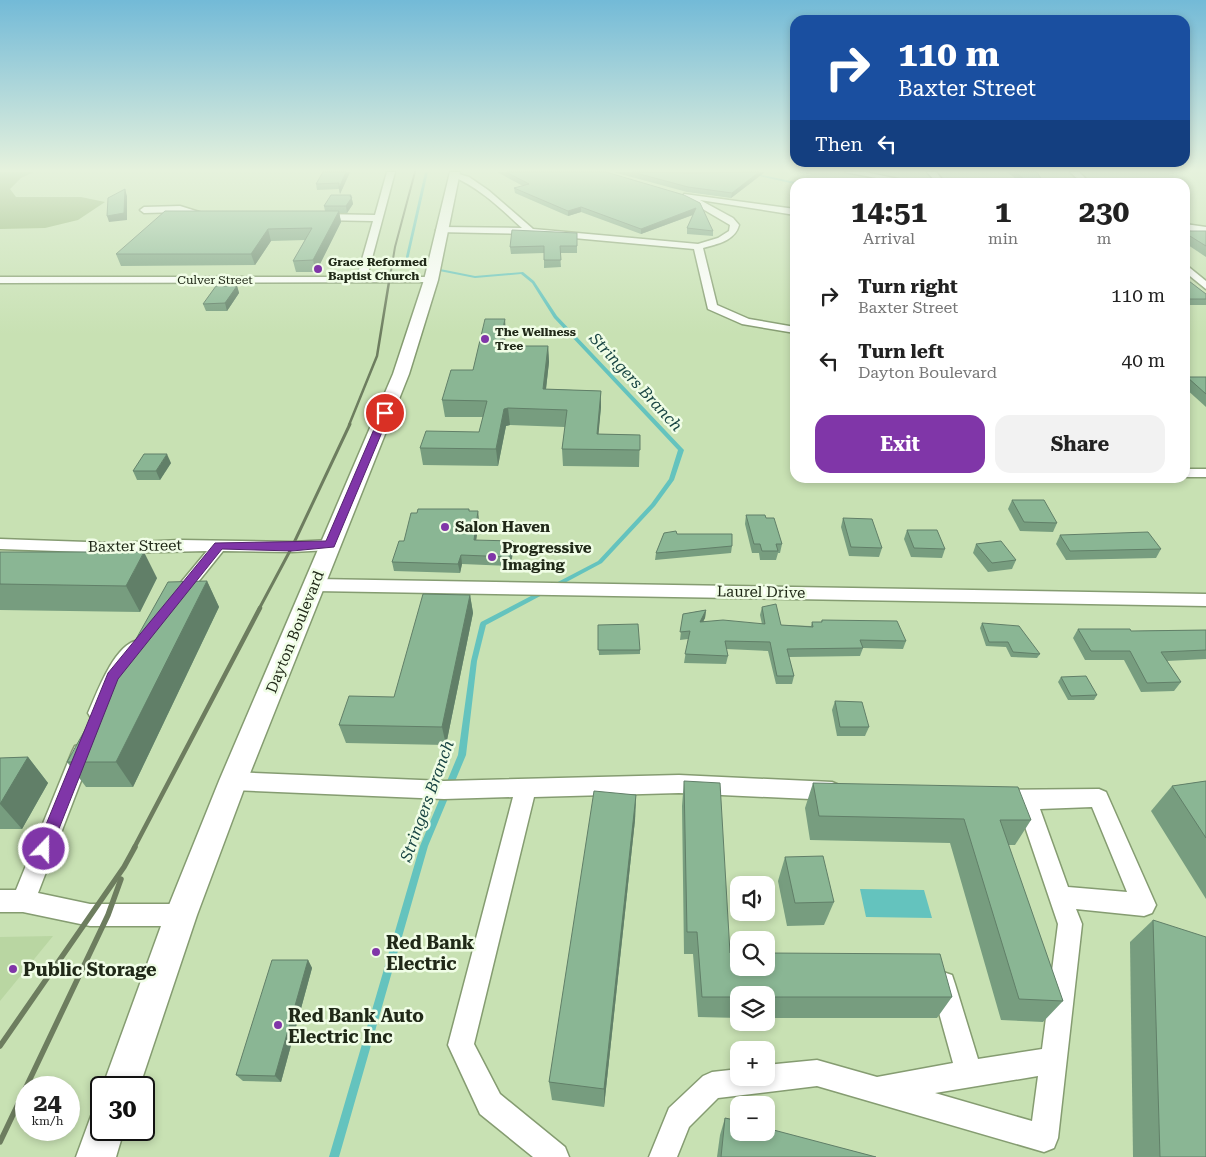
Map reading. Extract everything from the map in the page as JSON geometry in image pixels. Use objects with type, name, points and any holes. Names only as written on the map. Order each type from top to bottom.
[{"type":"main road","name":"Dayton Boulevard","points":[[124,1076],[181,915],[233,781],[401,374],[431,280],[441,226]]},
{"type":"main road","points":[[96,1157],[101,1141]]},
{"type":"street","points":[[361,281],[375,226]]},
{"type":"street","points":[[525,226],[530,231]]},
{"type":"street","points":[[440,230],[530,231],[698,247],[721,240],[733,232],[734,226]]},
{"type":"street","points":[[1190,228],[1206,230]]},
{"type":"street","points":[[698,247],[712,307],[746,322],[790,329]]},
{"type":"street","points":[[1190,272],[1206,286]]},
{"type":"street","name":"Culver Street","points":[[0,280],[431,280]]},
{"type":"street","points":[[1190,473],[1206,473]]},
{"type":"street","name":"Baxter Street","points":[[0,544],[116,548],[181,545],[292,547],[330,545]]},
{"type":"street","points":[[162,615],[219,546]]},
{"type":"street","name":"Laurel Drive","points":[[315,585],[1206,600]]},
{"type":"street","points":[[23,901],[112,677],[150,630]]},
{"type":"street","points":[[233,781],[444,790],[679,784],[849,792]]},
{"type":"street","points":[[526,787],[461,1044],[490,1104],[555,1157]]},
{"type":"street","points":[[977,798],[1026,800],[1099,798],[1144,905],[1062,897]]},
{"type":"street","points":[[663,1157],[679,1118],[712,1085],[818,1073],[1044,1138],[1070,924],[1026,800]]},
{"type":"street","points":[[0,901],[23,901],[90,915],[181,915]]},
{"type":"street","points":[[943,984],[969,1074]]},
{"type":"street","points":[[875,1090],[1053,1060]]},
{"type":"shaded area","points":[[0,226],[53,226],[45,228],[0,229]]},
{"type":"shaded area","name":"Public Storage","points":[[53,936],[0,1001],[0,937]]},
{"type":"water","points":[[860,889],[924,890],[932,918],[866,917]]},
{"type":"building","points":[[148,226],[331,226],[313,260],[293,261],[312,228],[268,229],[251,254],[116,254]]},
{"type":"building","points":[[633,226],[649,226],[641,229]]},
{"type":"building","points":[[688,226],[711,226],[713,231],[687,228]]},
{"type":"building","points":[[512,230],[577,233],[577,246],[560,246],[561,260],[544,260],[544,246],[510,247]]},
{"type":"building","points":[[1190,231],[1206,231],[1206,246],[1190,236]]},
{"type":"building","points":[[1190,282],[1206,294],[1206,299],[1190,299]]},
{"type":"building","points":[[216,286],[237,286],[225,303],[203,304]]},
{"type":"building","points":[[485,319],[505,319],[499,346],[548,346],[543,389],[601,391],[597,434],[640,435],[640,450],[562,449],[567,410],[508,408],[504,409],[496,449],[420,448],[426,431],[479,432],[487,401],[442,400],[451,370],[473,370]]},
{"type":"building","points":[[1190,377],[1206,377],[1206,394],[1190,380]]},
{"type":"building","points":[[144,454],[167,454],[156,471],[133,471]]},
{"type":"building","points":[[1012,500],[1044,500],[1057,523],[1024,522]]},
{"type":"building","points":[[418,509],[469,509],[469,511],[478,511],[474,540],[513,541],[510,557],[461,555],[458,564],[392,562],[399,541],[404,541],[411,513],[417,513]]},
{"type":"building","points":[[746,515],[765,515],[766,518],[774,518],[782,544],[776,544],[778,551],[762,551],[760,544],[754,544]]},
{"type":"building","points":[[843,518],[872,519],[882,548],[851,547]]},
{"type":"building","points":[[907,530],[937,530],[945,549],[914,548]]},
{"type":"building","points":[[676,531],[677,534],[732,534],[732,546],[656,553],[664,533]]},
{"type":"building","points":[[1148,532],[1161,549],[1070,551],[1060,535]]},
{"type":"building","points":[[1001,541],[1016,560],[992,563],[976,544]]},
{"type":"building","points":[[0,552],[144,552],[126,586],[0,584]]},
{"type":"building","points":[[207,581],[116,762],[67,762],[168,582]]},
{"type":"building","points":[[423,594],[470,595],[442,727],[339,725],[349,696],[394,697]]},
{"type":"building","points":[[776,604],[781,625],[813,627],[812,622],[822,622],[822,620],[897,621],[906,641],[860,640],[863,648],[787,649],[794,676],[777,676],[770,642],[725,641],[728,656],[685,654],[690,631],[680,632],[683,614],[706,610],[700,622],[723,620],[765,624],[762,607]]},
{"type":"building","points":[[982,623],[1019,626],[1040,654],[1013,652],[1008,642],[989,642]]},
{"type":"building","points":[[638,624],[640,650],[598,650],[598,625]]},
{"type":"building","points":[[1078,629],[1130,629],[1131,631],[1206,630],[1206,650],[1161,652],[1181,682],[1147,683],[1130,651],[1091,651]]},
{"type":"building","points":[[1086,676],[1097,695],[1071,696],[1061,677]]},
{"type":"building","points":[[835,701],[862,702],[869,727],[840,727]]},
{"type":"building","points":[[28,757],[0,804],[0,758]]},
{"type":"building","points":[[684,781],[720,783],[730,976],[775,976],[775,953],[940,954],[952,997],[775,997],[775,986],[730,986],[730,997],[702,997],[697,932],[687,932]]},
{"type":"building","points":[[1206,781],[1206,838],[1172,786]]},
{"type":"building","points":[[813,783],[1018,787],[1031,820],[1000,820],[1063,1001],[1019,999],[964,819],[819,816]]},
{"type":"building","points":[[594,791],[636,795],[604,1089],[549,1082]]},
{"type":"building","points":[[823,856],[834,902],[795,903],[785,857]]},
{"type":"building","points":[[1153,920],[1206,937],[1206,1157],[1160,1157]]},
{"type":"building","name":"Red Bank Auto Electric Inc","points":[[272,960],[308,960],[275,1076],[236,1075]]},
{"type":"building","points":[[725,1118],[730,1119],[730,1141],[775,1141],[775,1130],[876,1157],[721,1157]]},
{"type":"waterway","name":"Stringers Branch","points":[[334,1157],[424,846],[462,755],[474,661],[483,624],[600,562],[653,505],[672,479],[681,450],[555,317],[533,282],[522,273],[475,277],[414,265],[406,260],[414,226]]},
{"type":"waterway","points":[[1190,233],[1206,235]]},
{"type":"railway","points":[[389,283],[401,226]]},
{"type":"railway","points":[[349,425],[377,356],[389,282]]},
{"type":"railway","points":[[259,609],[292,547],[350,424]]},
{"type":"railway","points":[[134,848],[260,608]]},
{"type":"railway","points":[[0,1046],[124,867],[135,847]]},
{"type":"railway","points":[[0,1142],[108,915],[121,879]]},
{"type":"place","name":"Grace Reformed Baptist Church","points":[[318,269]]},
{"type":"place","name":"The Wellness Tree","points":[[485,339]]},
{"type":"place","name":"Salon Haven","points":[[445,527]]},
{"type":"place","name":"Progressive Imaging","points":[[492,557]]},
{"type":"place","name":"Red Bank Electric","points":[[376,952]]},
{"type":"place","name":"Public Storage","points":[[13,969]]},
{"type":"place","name":"Red Bank Auto Electric Inc","points":[[278,1025]]},
{"type":"route","points":[[44,849],[112,677],[219,546],[292,547],[330,545],[385,413]]}]
